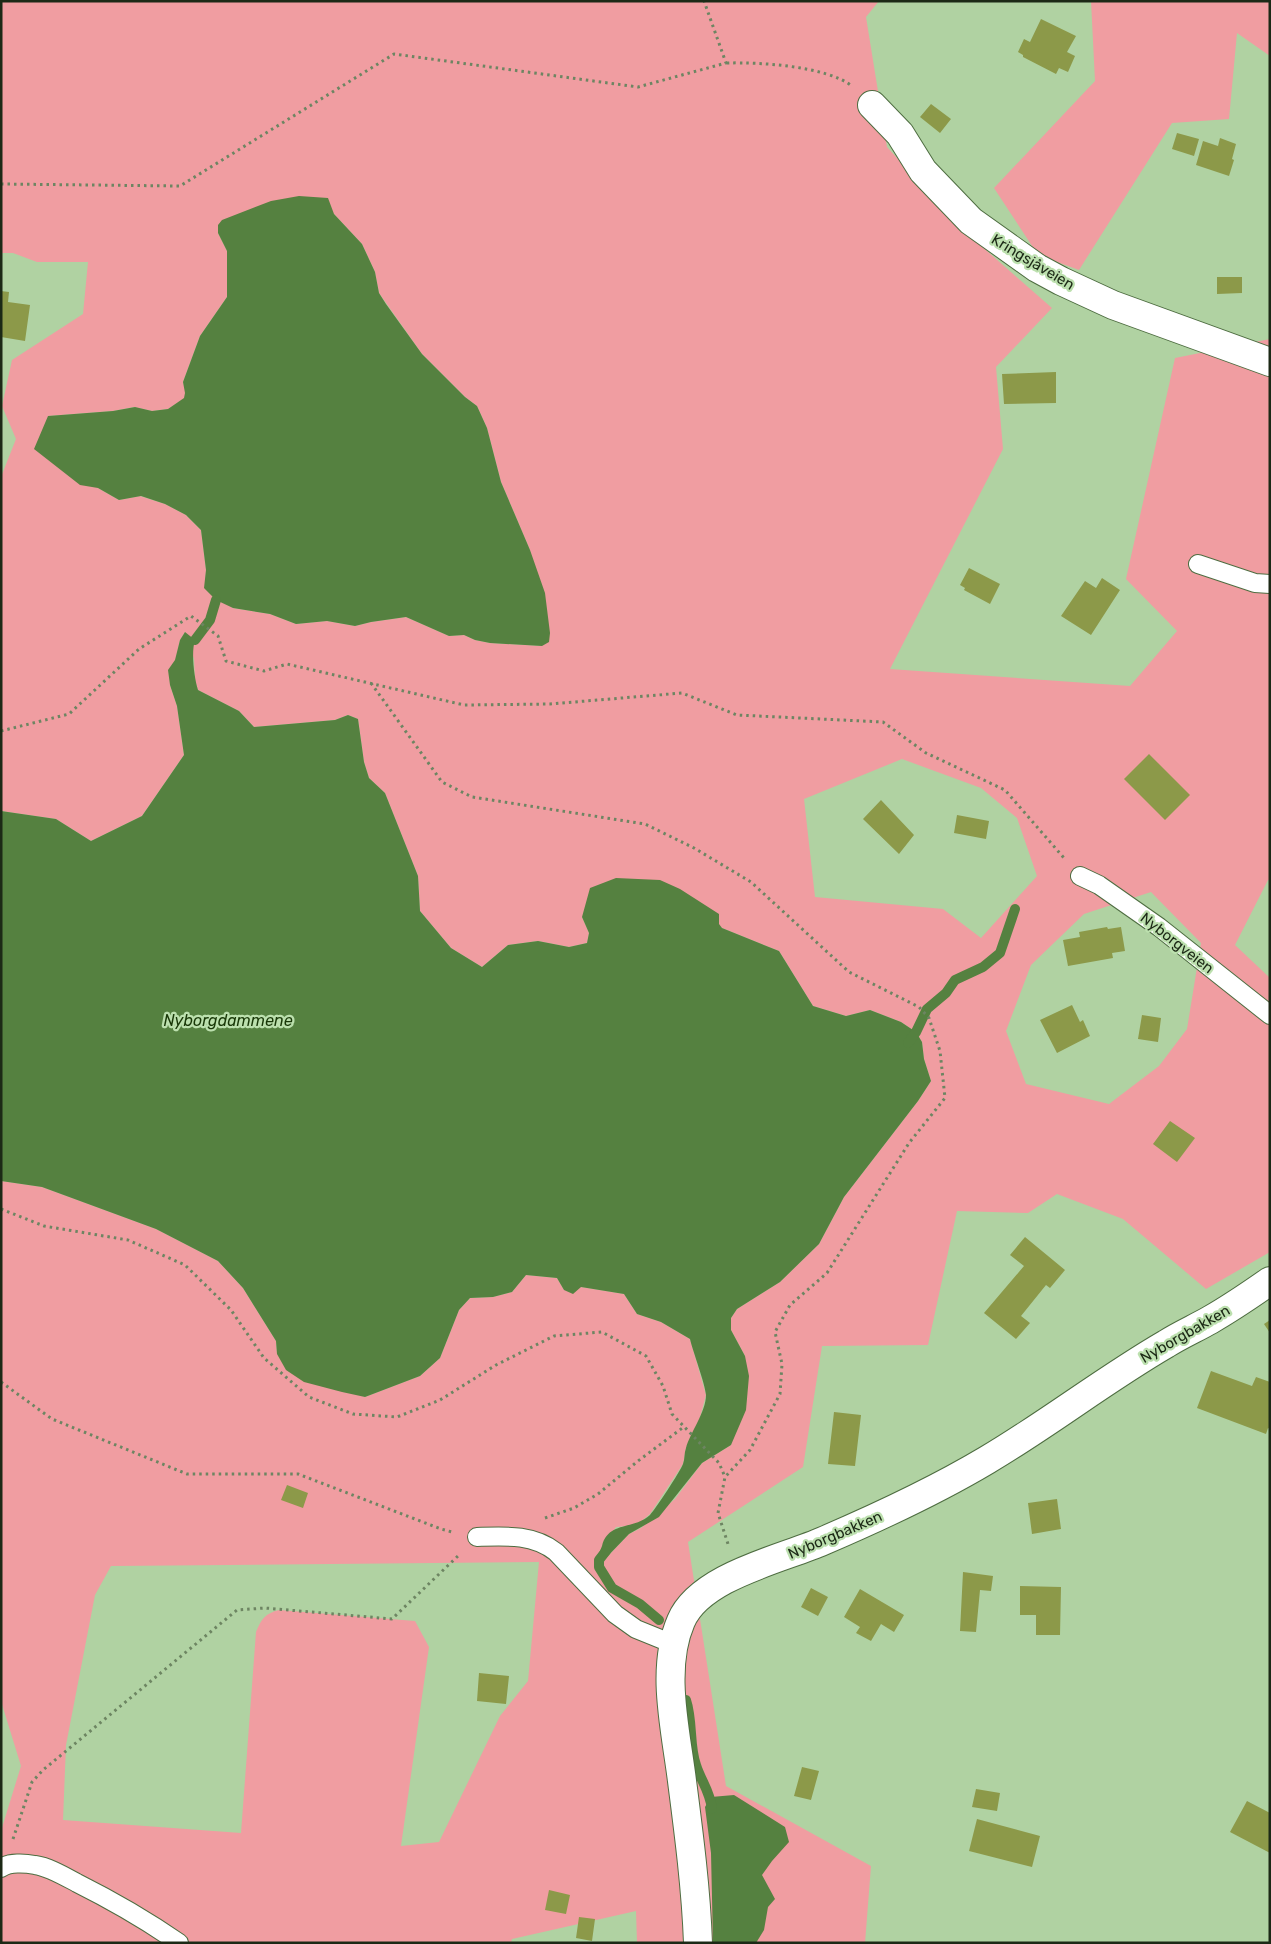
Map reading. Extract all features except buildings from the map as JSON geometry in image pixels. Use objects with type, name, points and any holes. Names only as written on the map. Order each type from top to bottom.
[{"type":"street","name":"Kringsjåveien","points":[[872,105],[900,134],[923,171],[971,221],[1037,268],[1114,305],[1270,362]]},
{"type":"street","name":"Nyborgbakken","points":[[698,1943],[690,1847],[672,1705],[670,1661],[673,1644],[682,1619],[692,1605],[716,1584],[738,1573],[820,1542],[899,1508],[978,1465],[1166,1344],[1226,1310],[1270,1281]]},
{"type":"lane","points":[[1198,564],[1254,583],[1270,584]]},
{"type":"lane","name":"Nyborgveien","points":[[1080,876],[1099,885],[1159,927],[1270,1015]]},
{"type":"lane","points":[[477,1537],[522,1537],[546,1544],[556,1552],[615,1614],[636,1629],[673,1644]]},
{"type":"lane","points":[[3,1866],[36,1865],[54,1871],[149,1921],[179,1943]]},
{"type":"path","points":[[704,1],[726,63]]},
{"type":"path","points":[[1,184],[180,186],[394,54],[638,87],[726,63],[747,62],[795,68],[831,76],[850,84],[872,105]]},
{"type":"path","points":[[1,731],[69,714],[139,649],[191,616],[218,636],[226,661],[264,671],[287,664],[464,705],[550,704],[682,693],[737,715],[883,722],[926,753],[1005,790],[1080,876]]},
{"type":"path","points":[[370,684],[442,782],[472,797],[645,824],[694,848],[751,882],[849,972],[919,1007],[929,1018],[940,1051],[946,1098],[909,1143],[827,1273],[790,1305],[775,1332],[782,1364],[780,1394],[750,1450],[725,1477],[718,1514],[738,1573]]},
{"type":"path","points":[[1,1209],[44,1226],[128,1240],[185,1265],[231,1310],[264,1358],[309,1398],[353,1414],[397,1417],[440,1400],[496,1365],[554,1336],[602,1332],[646,1356],[663,1386],[672,1414],[690,1430],[719,1463],[725,1477]]},
{"type":"path","points":[[1,1382],[52,1419],[187,1474],[298,1474],[441,1529],[477,1537]]},
{"type":"path","points":[[522,1537],[537,1521],[574,1508],[598,1494],[685,1426]]},
{"type":"path","points":[[3,1866],[32,1782],[43,1770],[237,1610],[265,1608],[392,1619],[477,1537]]},
{"type":"shaded area","points":[[1,1],[879,1],[866,17],[887,147],[963,230],[1052,308],[996,367],[1003,449],[890,669],[1130,686],[1177,631],[1126,579],[1175,358],[1270,339],[1270,880],[1268,880],[1235,945],[1270,978],[1270,1252],[1206,1289],[1123,1219],[1057,1194],[1028,1213],[957,1211],[928,1345],[822,1346],[803,1467],[688,1542],[726,1786],[871,1866],[865,1943],[637,1943],[636,1911],[512,1939],[511,1943],[1,1943],[1,1831],[21,1766],[1,1701],[1,1181],[42,1187],[156,1229],[218,1261],[243,1288],[276,1341],[277,1354],[365,1397],[420,1376],[440,1358],[459,1310],[470,1298],[493,1297],[512,1292],[526,1275],[557,1278],[564,1290],[581,1287],[624,1294],[637,1314],[661,1322],[690,1339],[706,1395],[698,1425],[686,1448],[683,1464],[650,1514],[639,1523],[616,1527],[601,1549],[599,1556],[608,1556],[629,1534],[641,1528],[675,1499],[702,1463],[731,1445],[745,1356],[731,1330],[731,1318],[737,1309],[780,1282],[819,1244],[844,1197],[918,1101],[931,1081],[924,1059],[922,1042],[916,1032],[901,1022],[870,1010],[846,1016],[813,1006],[779,951],[722,928],[718,924],[582,917],[589,933],[587,943],[569,947],[538,941],[508,945],[482,967],[451,948],[420,911],[418,876],[385,793],[369,778],[364,762],[358,719],[348,715],[335,720],[254,727],[239,711],[198,690],[195,680],[194,659],[185,632],[180,640],[170,685],[177,706],[184,755],[142,816],[91,841],[56,819],[1,811],[1,477],[16,439],[2,406],[12,360],[83,314],[88,262],[37,262],[13,253],[1,253]],"holes":[[[334,214],[362,244],[375,272],[379,293],[422,354],[465,397],[477,406],[487,428],[501,482],[530,550],[542,646],[490,643],[475,640],[464,635],[449,636],[406,617],[355,626],[327,621],[296,624],[270,614],[233,608],[205,588],[206,570],[201,530],[186,515],[165,504],[140,496],[119,500],[98,488],[48,416],[113,411],[134,407],[152,411],[168,409],[185,398],[186,393],[183,382],[200,336],[227,297],[227,251],[218,233]],[[902,759],[981,788],[1017,818],[1037,876],[981,938],[943,909],[815,897],[804,799]],[[1151,892],[1201,943],[1187,1029],[1159,1066],[1109,1104],[1026,1084],[1006,1031],[1031,965],[1084,914]],[[539,1562],[528,1681],[500,1716],[439,1842],[401,1846],[429,1647],[415,1621],[274,1611],[264,1617],[256,1632],[241,1833],[63,1820],[66,1745],[95,1595],[111,1566]]]},
{"type":"shaded area","points":[[1091,1],[1270,1],[1270,56],[1237,33],[1229,119],[1172,123],[1079,270],[1038,255],[994,188],[1095,81]]},
{"type":"water","points":[[299,196],[328,198],[334,214],[362,244],[375,272],[379,293],[386,304],[422,354],[465,397],[477,406],[487,428],[501,482],[530,550],[545,593],[550,633],[549,642],[542,646],[490,643],[475,640],[464,635],[449,636],[406,617],[355,626],[327,621],[296,624],[270,614],[233,608],[216,600],[204,588],[206,570],[201,530],[186,515],[165,504],[141,496],[119,500],[98,488],[80,485],[34,449],[48,416],[113,411],[135,407],[152,411],[168,409],[184,398],[183,382],[200,336],[227,297],[227,251],[218,233],[218,225],[222,220],[271,201]]},
{"type":"water","name":"Nyborgdammene","points":[[185,632],[195,640],[193,651],[198,690],[239,711],[254,727],[335,720],[348,715],[358,719],[364,762],[369,778],[385,793],[418,876],[420,911],[451,948],[482,967],[508,945],[538,941],[569,947],[587,943],[589,933],[582,917],[590,888],[616,878],[660,880],[680,889],[719,914],[719,924],[722,928],[779,951],[813,1006],[846,1016],[870,1010],[901,1022],[916,1032],[922,1042],[924,1059],[931,1081],[918,1101],[844,1197],[819,1244],[780,1282],[737,1309],[731,1318],[731,1330],[745,1356],[749,1376],[746,1410],[731,1445],[702,1463],[659,1517],[629,1534],[604,1560],[599,1560],[599,1555],[605,1538],[616,1529],[644,1520],[650,1515],[673,1482],[683,1464],[688,1442],[701,1415],[706,1395],[690,1339],[661,1322],[637,1314],[624,1294],[581,1287],[573,1294],[564,1290],[557,1278],[526,1275],[512,1292],[493,1297],[470,1298],[459,1310],[440,1358],[420,1376],[365,1397],[304,1382],[286,1370],[277,1354],[276,1341],[243,1288],[218,1261],[156,1229],[42,1187],[1,1181],[1,811],[56,819],[91,841],[142,816],[184,755],[177,706],[170,685],[168,670],[175,660],[180,640]]},
{"type":"water","points":[[734,1795],[785,1827],[789,1842],[762,1875],[775,1899],[768,1907],[764,1930],[756,1943],[713,1943],[711,1853],[705,1807],[711,1797]]},
{"type":"waterway","points":[[195,640],[210,620],[216,600]]},
{"type":"waterway","points":[[908,1043],[916,1032],[927,1009],[946,993],[955,980],[983,967],[1000,953],[1015,909]]},
{"type":"waterway","points":[[606,1551],[599,1560],[599,1567],[612,1588],[640,1604],[659,1620]]},
{"type":"waterway","points":[[686,1700],[690,1716],[694,1758],[712,1809]]}]
